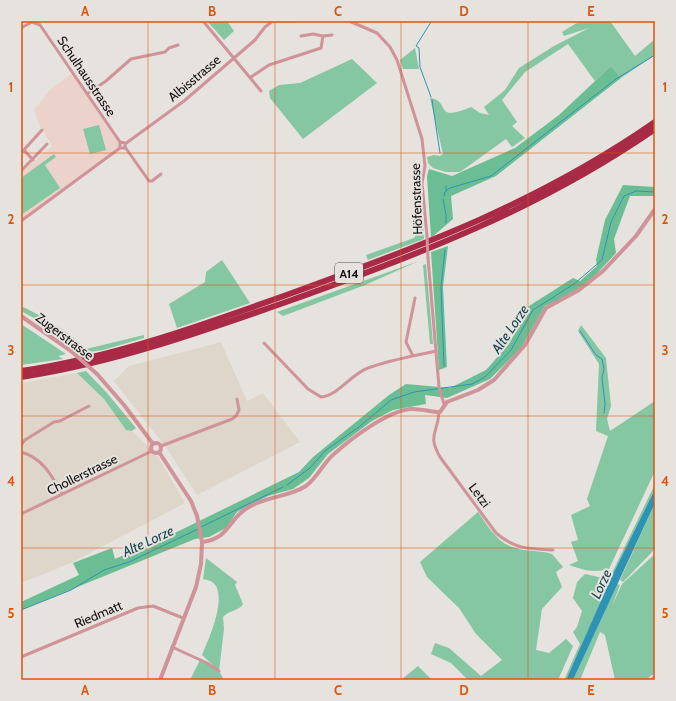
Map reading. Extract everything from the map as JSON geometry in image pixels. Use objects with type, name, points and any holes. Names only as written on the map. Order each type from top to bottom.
[{"type":"highway","name":"A14","points":[[21,371],[94,357],[162,338],[430,243],[498,213],[552,186],[600,158],[655,122]]},
{"type":"highway","name":"A14","points":[[21,377],[100,362],[175,340],[402,260],[481,228],[543,197],[607,161],[655,129]]},
{"type":"street","points":[[203,21],[251,77],[261,91]]},
{"type":"street","points":[[270,22],[296,21]]},
{"type":"street","name":"Höfenstrasse","points":[[349,21],[377,33],[390,47],[397,60],[422,139],[425,166],[422,182],[426,236],[439,387],[444,404]]},
{"type":"street","name":"Schulhausstrasse","points":[[21,28],[28,23],[36,22],[40,25],[120,142]]},
{"type":"street","name":"Albisstrasse","points":[[21,221],[184,101],[234,58],[270,22]]},
{"type":"street","points":[[301,36],[313,34],[323,36],[332,35]]},
{"type":"street","points":[[251,77],[268,66],[318,50],[321,48],[323,36]]},
{"type":"street","points":[[87,94],[106,81],[131,59],[166,52],[169,48],[178,46]]},
{"type":"street","points":[[33,160],[22,151],[42,130]]},
{"type":"street","points":[[120,142],[125,145],[149,181],[152,181],[162,174]]},
{"type":"street","points":[[120,142],[120,148]]},
{"type":"street","points":[[21,171],[48,144]]},
{"type":"street","points":[[201,539],[212,540],[223,535],[240,512],[262,500],[299,490],[308,484],[334,454],[386,417],[413,409],[439,412],[442,410],[444,404],[478,390],[494,380],[524,345],[546,308],[579,290],[597,276],[631,241],[655,209]]},
{"type":"street","points":[[413,356],[406,342],[415,298]]},
{"type":"street","name":"Zugerstrasse","points":[[21,316],[71,351],[96,374],[124,405],[153,444]]},
{"type":"street","points":[[264,343],[308,389],[321,397],[334,391],[352,377],[368,368],[436,351]]},
{"type":"street","points":[[159,452],[155,453],[152,451],[153,444],[158,444],[161,446],[232,419],[236,416],[239,410],[237,399]]},
{"type":"street","points":[[21,445],[25,440],[54,422],[60,421],[89,406]]},
{"type":"street","name":"Letzi","points":[[439,412],[432,438],[434,446],[440,457],[496,533],[506,542],[515,546],[552,550]]},
{"type":"street","points":[[159,452],[161,446]]},
{"type":"street","name":"Chollerstrasse","points":[[21,514],[152,451]]},
{"type":"street","points":[[21,452],[31,456],[42,464],[62,494]]},
{"type":"street","points":[[159,452],[187,494],[197,516],[201,539],[198,578],[160,680]]},
{"type":"street","name":"Riedmatt","points":[[21,658],[138,608],[153,606],[183,618]]},
{"type":"street","points":[[172,647],[207,663],[219,672]]},
{"type":"street","points":[[651,680],[655,676]]},
{"type":"shaded area","points":[[72,73],[120,142],[120,148],[21,221],[21,173],[52,146],[40,126],[34,110],[49,91]]},
{"type":"shaded area","points":[[221,342],[247,401],[263,393],[300,442],[197,495],[167,449],[114,381],[129,366]]},
{"type":"shaded area","points":[[77,373],[104,399],[126,430],[132,431],[159,458],[185,503],[71,563],[21,583],[21,383]]},
{"type":"green space","points":[[207,21],[227,21],[234,31],[224,40]]},
{"type":"green space","points":[[580,21],[610,21],[635,56],[655,39],[655,55],[621,78],[611,66],[595,81],[568,44],[525,72],[502,100],[517,122],[512,126],[525,138],[512,147],[506,139],[460,172],[446,172],[433,168],[428,163],[427,157],[434,155],[440,156],[443,154],[430,98],[440,103],[447,112],[451,113],[471,107],[480,113],[489,115],[484,107],[505,90],[519,68],[554,46],[589,28],[564,36],[562,32]]},
{"type":"green space","points":[[415,48],[419,69],[403,69],[400,60]]},
{"type":"green space","points":[[352,59],[377,83],[303,139],[270,98],[269,91],[279,85],[300,83]]},
{"type":"green space","points":[[611,66],[621,78],[496,176],[451,196],[453,219],[431,238],[427,176],[429,169],[452,176],[515,148],[559,115]]},
{"type":"green space","points":[[99,125],[106,150],[90,154],[83,129]]},
{"type":"green space","points":[[54,154],[56,157],[45,165],[60,188],[21,215],[21,178]]},
{"type":"green space","points":[[623,185],[655,187],[655,196],[630,196],[614,239],[616,253],[590,281],[561,299],[545,306],[521,348],[490,379],[447,398],[425,395],[426,404],[393,410],[372,421],[328,454],[309,478],[293,489],[268,496],[237,512],[226,528],[209,537],[195,539],[21,610],[21,602],[79,575],[73,563],[112,548],[115,559],[181,530],[299,472],[313,457],[389,395],[406,384],[450,388],[486,370],[509,344],[529,306],[573,278],[580,281],[597,266],[596,260],[605,220]]},
{"type":"green space","points":[[421,220],[423,221],[424,239],[368,260],[366,255],[414,238],[418,232]]},
{"type":"green space","points":[[448,246],[443,287],[447,367],[439,370],[431,252]]},
{"type":"green space","points":[[222,260],[250,303],[177,328],[169,304],[205,282],[206,272]]},
{"type":"green space","points":[[419,261],[365,285],[283,316],[277,312]]},
{"type":"green space","points":[[426,264],[433,344],[430,344],[423,265]]},
{"type":"green space","points":[[21,306],[55,325],[86,349],[144,335],[144,338],[103,350],[82,353],[34,318],[21,311]]},
{"type":"green space","points":[[21,324],[66,354],[58,356],[63,359],[21,365]]},
{"type":"green space","points":[[581,325],[606,358],[611,406],[607,419],[610,431],[655,401],[655,471],[609,569],[598,571],[584,570],[569,565],[578,561],[571,542],[578,540],[571,515],[590,506],[587,499],[608,436],[596,431],[599,364],[578,331]]},
{"type":"green space","points":[[86,371],[107,393],[136,428],[132,431],[126,430],[104,399],[77,373]]},
{"type":"green space","points":[[655,484],[655,489],[612,576],[611,575]]},
{"type":"green space","points":[[655,503],[655,549],[623,582],[620,580]]},
{"type":"green space","points":[[478,512],[498,538],[509,546],[552,554],[563,567],[556,572],[562,587],[542,609],[536,650],[549,653],[566,639],[573,646],[558,680],[468,680],[451,663],[431,654],[435,643],[449,648],[481,676],[502,660],[476,634],[459,608],[427,577],[420,562]]},
{"type":"green space","points":[[655,554],[655,674],[650,676],[648,680],[615,680],[605,635],[600,632],[580,680],[573,680],[617,584],[620,585],[612,606],[622,584]]},
{"type":"green space","points":[[206,558],[237,582],[235,585],[243,604],[223,617],[224,629],[219,671],[224,680],[190,680],[200,660],[217,669],[202,655],[215,621],[219,602],[215,584],[209,580],[203,579]]},
{"type":"green space","points":[[585,574],[611,581],[566,680],[564,680],[580,644],[573,632],[577,627],[582,611],[573,598],[577,582]]},
{"type":"green space","points":[[418,666],[432,680],[401,680]]},
{"type":"water","points":[[655,489],[655,503],[573,680],[566,680],[612,576]]},
{"type":"waterway","points":[[431,22],[416,46],[419,48],[420,67],[431,97]]},
{"type":"waterway","points":[[444,196],[445,192],[450,188],[491,176],[616,79],[655,55]]},
{"type":"waterway","points":[[432,100],[440,153]]},
{"type":"waterway","points":[[446,186],[446,191]]},
{"type":"waterway","name":"Alte Lorze","points":[[287,485],[310,468],[326,450],[359,427],[391,400],[414,392],[472,384],[485,377],[511,350],[533,310],[574,284],[602,260],[611,222],[624,196],[636,191],[655,192]]},
{"type":"waterway","points":[[443,199],[446,223]]},
{"type":"waterway","points":[[444,366],[441,287],[445,250]]},
{"type":"waterway","points":[[580,331],[596,355],[602,359],[604,369],[602,378],[605,404],[604,413]]},
{"type":"waterway","name":"Alte Lorze","points":[[201,527],[283,487]]},
{"type":"waterway","name":"Alte Lorze","points":[[21,610],[71,590],[104,570],[129,562],[198,529]]},
{"type":"water label","name":"Lorze","points":[[601,584]]}]
